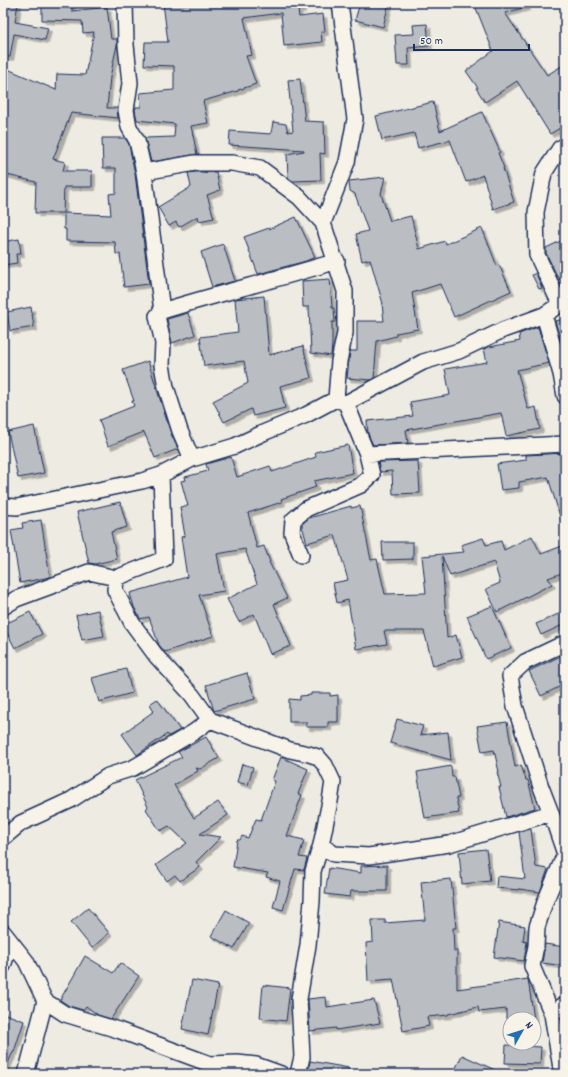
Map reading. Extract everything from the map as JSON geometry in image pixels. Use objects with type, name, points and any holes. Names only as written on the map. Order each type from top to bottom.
[{"type":"street","points":[[124,3],[130,83],[126,110],[129,127],[137,141],[144,172],[162,311]]},
{"type":"street","points":[[323,223],[347,162],[355,119],[340,3]]},
{"type":"street","points":[[3,506],[17,507],[142,481],[161,475],[192,459],[235,446],[341,401],[423,362],[459,350],[503,330],[544,315],[563,303],[538,255],[536,212],[544,173],[560,148],[565,146]]},
{"type":"street","points":[[144,172],[195,163],[232,163],[260,168],[299,197],[323,223],[346,291],[345,333],[339,361],[341,401],[368,454],[372,474],[361,485],[306,509],[293,520],[292,533],[301,555]]},
{"type":"street","points":[[192,459],[180,430],[166,387],[162,365],[163,343],[156,316],[162,311],[337,262]]},
{"type":"street","points":[[544,315],[561,374],[565,396]]},
{"type":"street","points":[[368,454],[565,444]]},
{"type":"street","points":[[3,607],[16,599],[89,572],[116,578],[164,559],[161,475]]},
{"type":"street","points":[[116,578],[115,590],[132,623],[157,657],[192,695],[210,720],[290,750],[309,754],[318,758],[325,765],[333,782],[321,844],[313,871],[308,945],[299,999],[302,1057],[298,1074]]},
{"type":"street","points":[[562,1074],[552,1014],[532,966],[536,946],[537,927],[545,902],[565,854],[541,787],[515,706],[510,676],[525,662],[565,643]]},
{"type":"street","points":[[3,838],[21,823],[71,800],[108,776],[133,768],[194,732],[210,720]]},
{"type":"street","points":[[321,844],[334,854],[369,856],[449,844],[551,812]]},
{"type":"street","points":[[3,966],[7,937]]},
{"type":"street","points":[[7,937],[26,961],[45,1001],[65,1014],[118,1030],[210,1064],[238,1063],[256,1065],[281,1074]]},
{"type":"street","points":[[26,1074],[45,1001]]},
{"type":"street","points":[[552,1014],[565,1004]]},
{"type":"building","points":[[3,3],[18,3],[15,22],[48,28],[45,40],[14,34],[10,57],[3,56]]},
{"type":"building","points":[[42,3],[72,3],[72,11],[107,7],[111,39],[117,39],[110,77],[107,108],[117,108],[118,118],[71,113],[53,159],[65,162],[63,171],[92,171],[92,187],[64,187],[63,213],[35,213],[36,182],[3,174],[3,67],[56,90],[57,74],[85,75],[94,32],[83,33],[82,21],[42,20]]},
{"type":"building","points":[[163,3],[301,3],[302,9],[298,10],[299,17],[323,14],[325,32],[321,32],[322,42],[284,46],[281,13],[244,18],[252,55],[246,56],[256,84],[203,101],[208,123],[191,126],[197,154],[151,162],[145,138],[174,137],[175,124],[137,120],[135,110],[136,107],[141,107],[140,93],[174,90],[174,66],[144,65],[145,42],[168,42]]},
{"type":"building","points":[[360,3],[389,3],[383,27],[355,20]]},
{"type":"building","points":[[474,3],[525,3],[526,7],[505,13],[547,75],[565,64],[565,125],[550,134],[517,81],[485,102],[476,88],[478,88],[466,71],[493,51]]},
{"type":"building","points":[[427,24],[429,46],[408,48],[409,65],[397,65],[395,35],[414,34],[413,25]]},
{"type":"building","points":[[300,79],[305,121],[324,122],[325,154],[320,153],[321,180],[293,181],[288,178],[287,154],[304,150],[229,145],[230,131],[271,134],[273,122],[286,124],[288,132],[293,131],[288,80]]},
{"type":"building","points":[[433,102],[440,131],[482,112],[500,152],[498,153],[514,202],[493,209],[483,175],[466,182],[450,140],[418,148],[414,133],[382,140],[376,116]]},
{"type":"building","points":[[102,138],[125,138],[129,144],[135,174],[149,284],[124,287],[120,254],[116,254],[115,242],[66,241],[64,213],[111,215],[109,194],[116,193],[116,168],[103,168]]},
{"type":"building","points":[[216,172],[220,190],[207,195],[214,218],[199,221],[198,216],[179,227],[176,222],[169,226],[158,207],[191,187],[188,173]]},
{"type":"building","points":[[385,177],[381,194],[390,221],[411,216],[419,249],[445,241],[446,244],[482,228],[497,266],[499,265],[511,291],[454,317],[440,284],[412,293],[418,329],[396,333],[396,336],[377,341],[374,378],[371,380],[347,378],[350,351],[357,351],[357,321],[384,321],[383,304],[370,259],[362,261],[356,234],[368,231],[355,194],[350,191],[349,181]]},
{"type":"building","points":[[296,217],[315,257],[306,261],[258,274],[244,237],[269,229]]},
{"type":"building","points":[[19,239],[21,254],[16,254],[17,263],[3,265],[3,242]]},
{"type":"building","points":[[565,239],[565,277],[559,280],[546,253],[546,248]]},
{"type":"building","points":[[223,244],[235,281],[212,287],[201,252]]},
{"type":"building","points":[[536,273],[542,288],[539,289],[532,275]]},
{"type":"building","points":[[330,279],[332,308],[334,308],[335,322],[332,322],[331,356],[311,353],[309,307],[303,307],[302,281]]},
{"type":"building","points":[[264,296],[269,355],[303,346],[311,378],[280,386],[285,408],[253,416],[251,409],[224,422],[213,401],[248,383],[244,361],[204,366],[200,337],[238,332],[235,299]]},
{"type":"building","points":[[31,307],[34,327],[10,331],[7,312]]},
{"type":"building","points":[[188,313],[195,335],[172,343],[167,319]]},
{"type":"building","points":[[565,319],[565,355],[555,321]]},
{"type":"building","points":[[538,327],[549,363],[517,370],[528,409],[536,407],[540,429],[506,436],[501,413],[406,430],[408,443],[373,445],[368,434],[367,421],[413,416],[410,402],[450,395],[445,369],[487,362],[484,349],[520,341],[519,334]]},
{"type":"building","points":[[148,361],[171,434],[178,449],[155,458],[144,432],[108,446],[99,420],[134,406],[132,401],[134,401],[123,370]]},
{"type":"building","points":[[34,426],[44,473],[18,478],[8,432]]},
{"type":"building","points":[[348,445],[353,473],[314,481],[316,487],[281,499],[282,502],[248,513],[257,548],[264,546],[269,562],[287,598],[274,604],[291,646],[270,654],[254,614],[239,622],[227,599],[257,584],[245,549],[217,554],[224,591],[199,595],[213,636],[165,652],[159,645],[149,617],[140,619],[134,607],[130,593],[187,577],[181,537],[185,536],[180,507],[188,506],[181,481],[186,480],[185,477],[208,471],[206,464],[231,457],[237,477],[270,466],[272,472],[316,457],[315,452]]},
{"type":"building","points":[[565,453],[565,523],[562,523],[548,477],[519,482],[519,488],[501,490],[497,464],[526,460],[526,455]]},
{"type":"building","points":[[418,461],[420,493],[393,494],[392,471],[380,472],[378,462]]},
{"type":"building","points":[[120,502],[127,527],[111,532],[117,559],[95,564],[89,563],[77,512]]},
{"type":"building","points":[[351,506],[351,508],[360,506],[371,560],[377,559],[385,594],[426,593],[422,556],[464,552],[461,545],[483,538],[486,545],[501,541],[504,550],[532,536],[541,554],[565,545],[565,572],[548,578],[552,584],[497,612],[486,589],[500,583],[494,562],[450,576],[442,556],[447,638],[456,635],[462,657],[433,666],[424,631],[384,631],[387,644],[356,649],[348,600],[337,603],[333,583],[348,580],[335,535],[307,543],[302,526],[302,524],[309,518]]},
{"type":"building","points":[[41,520],[50,577],[20,583],[11,530],[23,528],[22,523]]},
{"type":"building","points":[[382,542],[413,542],[413,559],[383,560]]},
{"type":"building","points":[[492,606],[511,648],[486,659],[467,616]]},
{"type":"building","points":[[98,610],[104,636],[82,640],[76,615]]},
{"type":"building","points":[[565,611],[565,624],[541,635],[536,624]]},
{"type":"building","points":[[30,612],[42,634],[15,648],[3,625]]},
{"type":"building","points":[[565,654],[565,684],[541,696],[529,671]]},
{"type":"building","points":[[126,669],[132,693],[99,702],[92,678]]},
{"type":"building","points":[[247,673],[255,699],[214,711],[206,685]]},
{"type":"building","points":[[311,693],[330,693],[330,696],[338,695],[338,722],[328,722],[328,727],[306,727],[306,722],[289,722],[289,699],[300,700],[300,696],[311,695]]},
{"type":"building","points":[[157,699],[180,730],[169,736],[167,734],[137,755],[122,734],[154,711],[150,704]]},
{"type":"building","points":[[397,719],[423,726],[420,735],[448,732],[451,760],[390,743]]},
{"type":"building","points":[[507,722],[515,767],[521,765],[526,780],[528,780],[535,808],[506,817],[499,787],[501,787],[497,772],[499,772],[494,750],[482,752],[477,726]]},
{"type":"building","points":[[206,737],[219,758],[200,769],[196,768],[198,771],[174,785],[194,818],[218,802],[228,815],[200,834],[221,837],[196,862],[200,867],[180,881],[175,875],[167,881],[156,865],[187,843],[169,826],[160,831],[146,809],[148,807],[135,780],[182,757],[178,752]]},
{"type":"building","points":[[281,757],[308,769],[298,794],[302,795],[287,836],[304,840],[299,857],[307,858],[304,870],[295,869],[283,910],[273,907],[280,881],[266,877],[268,873],[233,867],[237,840],[240,840],[242,836],[248,838],[256,819],[261,820],[275,781],[272,780]]},
{"type":"building","points":[[242,764],[253,767],[248,785],[237,782]]},
{"type":"building","points":[[451,766],[452,777],[455,777],[459,798],[456,798],[459,813],[425,818],[417,772]]},
{"type":"building","points":[[531,829],[536,867],[548,869],[540,892],[496,888],[497,876],[525,879],[519,832]]},
{"type":"building","points":[[486,849],[490,881],[462,884],[459,852]]},
{"type":"building","points":[[387,865],[387,891],[351,891],[350,897],[325,894],[329,868],[361,873],[361,866]]},
{"type":"building","points":[[451,879],[456,928],[453,928],[454,951],[457,951],[457,989],[528,979],[533,1011],[506,1011],[506,1009],[479,1012],[478,1007],[448,1015],[427,1017],[429,1026],[403,1031],[393,979],[368,981],[366,943],[373,942],[372,920],[385,920],[385,923],[425,920],[421,882]]},
{"type":"building","points":[[88,908],[109,933],[92,948],[71,922]]},
{"type":"building","points":[[226,910],[249,923],[234,949],[211,936]]},
{"type":"building","points":[[499,922],[525,926],[523,941],[527,942],[524,961],[494,957]]},
{"type":"building","points":[[545,944],[565,947],[565,966],[542,963]]},
{"type":"building","points":[[85,956],[113,973],[120,963],[139,976],[111,1019],[98,1015],[86,1006],[83,1010],[69,1006],[60,1000]]},
{"type":"building","points":[[192,980],[218,985],[208,1035],[182,1029]]},
{"type":"building","points":[[263,985],[290,988],[286,1021],[260,1018]]},
{"type":"building","points":[[326,997],[327,1007],[374,1000],[380,1023],[336,1030],[336,1028],[310,1031],[308,999]]},
{"type":"building","points":[[3,1013],[24,1021],[14,1052],[3,1073]]},
{"type":"building","points":[[506,1051],[541,1051],[540,1064],[505,1063]]},
{"type":"building","points":[[462,1055],[504,1074],[453,1074]]},
{"type":"building","points":[[310,1061],[349,1068],[348,1074],[308,1074]]}]
